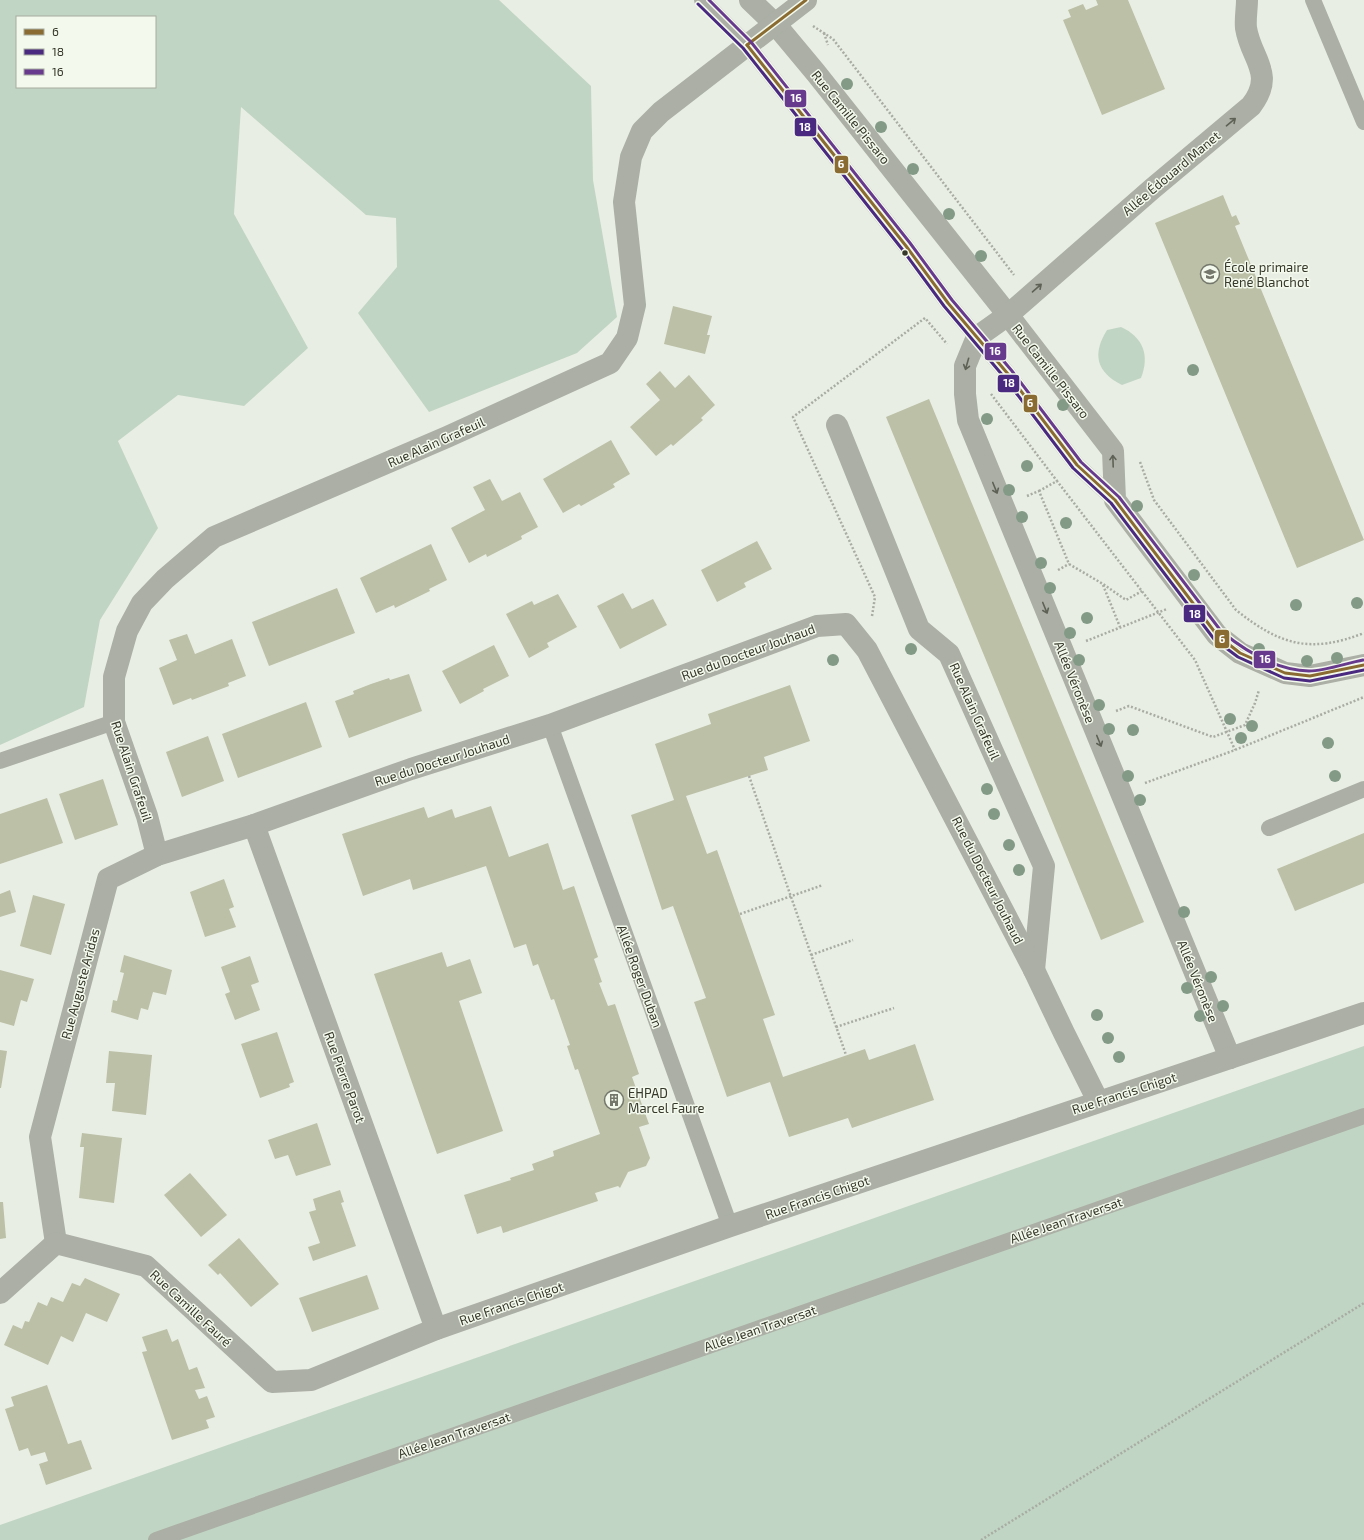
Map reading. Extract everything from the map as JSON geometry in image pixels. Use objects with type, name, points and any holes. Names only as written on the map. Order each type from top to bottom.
[{"type":"street","name":"Rue Camille Pissaro","points":[[750,0],[776,25],[821,79],[1008,315],[1113,451],[1114,500]]},
{"type":"street","name":"Rue Alain Grafeuil","points":[[157,855],[147,816],[114,722],[114,677],[127,631],[142,603],[165,579],[214,538],[447,437],[610,363],[627,338],[635,305],[624,202],[631,157],[642,131],[661,112],[747,45],[776,25],[806,0]]},
{"type":"street","name":"Allée Édouard Manet","points":[[1008,315],[1022,301],[1152,189],[1251,106],[1259,94],[1262,74],[1246,28],[1247,0]]},
{"type":"street","points":[[977,337],[1008,315]]},
{"type":"street","name":"Allée Véronèse","points":[[977,337],[965,366],[965,394],[968,420],[1230,1058]]},
{"type":"street","name":"Rue Alain Grafeuil","points":[[837,425],[919,629],[949,654],[1044,866],[1034,970]]},
{"type":"street","points":[[1114,500],[1217,635],[1240,653],[1264,666],[1284,673],[1310,676],[1364,665]]},
{"type":"street","name":"Rue du Docteur Jouhaud","points":[[254,825],[411,769],[550,725],[817,626],[846,624],[867,650],[1034,970],[1098,1101]]},
{"type":"street","name":"Rue Auguste Aridas","points":[[56,1243],[40,1136],[108,879],[157,855],[254,825]]},
{"type":"street","name":"Rue Pierre Parot","points":[[254,825],[436,1329]]},
{"type":"street","name":"Rue Francis Chigot","points":[[272,1382],[311,1380],[436,1329],[730,1226],[1098,1101],[1364,1013]]},
{"type":"street","points":[[0,1293],[56,1243]]},
{"type":"street","name":"Rue Camille Fauré","points":[[56,1243],[146,1266],[272,1382]]},
{"type":"lane","points":[[702,0],[747,45],[906,246],[948,304],[977,337],[1077,466],[1114,500]]},
{"type":"lane","points":[[1313,0],[1364,122]]},
{"type":"lane","points":[[0,761],[114,722]]},
{"type":"lane","name":"Allée Roger Duban","points":[[550,725],[730,1226]]},
{"type":"lane","points":[[1269,828],[1364,789]]},
{"type":"lane","name":"Allée Jean Traversat","points":[[156,1540],[1364,1116]]},
{"type":"path","points":[[867,650],[875,597],[793,417],[926,318],[965,366],[988,389],[1195,660],[1235,750]]},
{"type":"path","points":[[1004,507],[1057,481]]},
{"type":"path","points":[[1039,491],[1069,564],[1103,584],[1126,600],[1142,591]]},
{"type":"path","points":[[1103,584],[1120,627]]},
{"type":"path","points":[[1062,650],[1190,600],[1218,585]]},
{"type":"path","points":[[1091,721],[1129,706],[1213,737],[1245,725],[1255,703],[1264,666]]},
{"type":"path","points":[[1121,793],[1235,750],[1364,697]]},
{"type":"path","points":[[749,776],[846,1055]]},
{"type":"path","points":[[740,914],[823,885]]},
{"type":"path","points":[[811,955],[853,940]]},
{"type":"path","points":[[836,1027],[894,1008]]},
{"type":"path","points":[[982,1540],[1364,1302]]},
{"type":"green space","points":[[0,0],[499,0],[591,86],[593,180],[617,317],[577,353],[429,412],[358,313],[397,267],[396,218],[366,215],[241,107],[234,214],[308,348],[244,406],[178,395],[118,441],[158,528],[100,620],[84,707],[0,745]]},
{"type":"green space","points":[[1121,327],[1129,331],[1139,341],[1143,348],[1145,362],[1141,378],[1122,385],[1113,380],[1102,368],[1098,355],[1099,347],[1107,330]]},
{"type":"green space","points":[[1364,1046],[1364,1540],[0,1540],[0,1525]]},
{"type":"building","points":[[1096,0],[1128,0],[1165,89],[1102,115],[1063,20],[1071,17],[1068,10],[1083,4],[1086,10],[1098,5]]},
{"type":"building","points":[[1223,195],[1232,217],[1236,215],[1240,224],[1235,226],[1364,540],[1297,568],[1155,223]]},
{"type":"building","points":[[673,306],[712,316],[707,335],[710,335],[705,354],[664,344]]},
{"type":"building","points":[[660,371],[675,388],[689,375],[715,405],[701,418],[703,420],[673,446],[671,444],[656,456],[630,427],[660,400],[646,384]]},
{"type":"building","points":[[929,399],[1144,922],[1101,940],[886,417]]},
{"type":"building","points":[[611,440],[630,474],[613,484],[615,487],[581,506],[579,504],[563,513],[543,479]]},
{"type":"building","points":[[490,479],[502,501],[520,492],[538,527],[521,536],[522,539],[487,557],[486,554],[469,563],[451,528],[485,510],[473,487]]},
{"type":"building","points":[[757,541],[772,569],[744,583],[746,587],[717,602],[701,570]]},
{"type":"building","points":[[431,544],[447,580],[429,589],[430,591],[395,608],[394,605],[376,613],[360,578]]},
{"type":"building","points":[[337,588],[355,633],[269,666],[252,622]]},
{"type":"building","points":[[623,593],[632,609],[653,599],[667,625],[620,649],[597,606]]},
{"type":"building","points":[[558,594],[577,627],[547,643],[549,647],[529,658],[506,614],[532,601],[534,605]]},
{"type":"building","points":[[187,634],[195,654],[232,639],[246,676],[228,683],[229,686],[192,700],[191,698],[173,705],[159,668],[177,660],[169,640]]},
{"type":"building","points":[[494,645],[509,676],[483,689],[484,691],[460,704],[442,671]]},
{"type":"building","points":[[409,674],[422,711],[349,738],[335,701],[354,694],[353,691],[371,684],[389,678],[390,680]]},
{"type":"building","points":[[790,685],[810,741],[764,757],[768,770],[686,796],[707,854],[717,850],[775,1015],[763,1019],[783,1077],[865,1049],[869,1060],[915,1044],[934,1100],[852,1128],[848,1118],[789,1137],[770,1082],[727,1097],[694,1002],[706,998],[673,906],[662,910],[631,815],[674,800],[655,744],[711,724],[708,714]]},
{"type":"building","points":[[306,702],[322,747],[238,778],[222,734]]},
{"type":"building","points":[[208,736],[224,781],[182,797],[166,752]]},
{"type":"building","points":[[103,779],[118,825],[75,840],[59,794]]},
{"type":"building","points":[[47,798],[63,843],[0,864],[0,814]]},
{"type":"building","points":[[491,806],[509,857],[548,843],[563,890],[574,886],[598,957],[594,959],[602,982],[599,983],[608,1006],[615,1004],[639,1074],[632,1077],[649,1124],[639,1127],[650,1158],[646,1166],[628,1172],[620,1188],[618,1186],[595,1193],[598,1201],[503,1233],[501,1226],[477,1234],[464,1195],[511,1180],[510,1178],[534,1170],[532,1164],[554,1156],[553,1151],[600,1134],[578,1069],[575,1070],[567,1046],[570,1045],[554,999],[551,1000],[538,964],[533,966],[526,944],[514,948],[486,866],[413,890],[410,879],[363,896],[342,834],[424,807],[428,818],[452,809],[455,818]]},
{"type":"building","points":[[1364,833],[1364,883],[1295,911],[1277,869]]},
{"type":"building","points":[[224,879],[234,907],[229,909],[236,927],[205,937],[190,892]]},
{"type":"building","points":[[10,890],[16,912],[0,917],[0,894]]},
{"type":"building","points":[[33,895],[65,904],[51,955],[20,946]]},
{"type":"building","points":[[442,952],[447,967],[470,959],[482,993],[459,1001],[503,1131],[437,1154],[374,974]]},
{"type":"building","points":[[124,955],[172,970],[166,995],[153,992],[148,1010],[141,1008],[138,1020],[111,1012],[113,1000],[117,1001],[124,973],[120,972]]},
{"type":"building","points":[[250,956],[259,982],[251,985],[260,1010],[235,1020],[225,994],[230,992],[221,967]]},
{"type":"building","points":[[0,970],[34,979],[27,1002],[21,1000],[14,1026],[0,1022]]},
{"type":"building","points":[[277,1032],[294,1082],[289,1084],[290,1087],[260,1098],[241,1044]]},
{"type":"building","points":[[0,1050],[7,1051],[1,1088],[0,1088]]},
{"type":"building","points":[[109,1051],[152,1055],[146,1115],[112,1111],[115,1083],[106,1083]]},
{"type":"building","points":[[317,1123],[331,1165],[296,1176],[288,1155],[275,1159],[268,1140]]},
{"type":"building","points":[[82,1133],[122,1138],[114,1203],[79,1198],[84,1147],[80,1147]]},
{"type":"building","points":[[190,1173],[227,1215],[201,1237],[164,1195]]},
{"type":"building","points":[[340,1190],[344,1202],[341,1203],[356,1246],[313,1261],[308,1247],[320,1243],[309,1212],[316,1210],[313,1199]]},
{"type":"building","points":[[0,1202],[3,1202],[6,1238],[0,1239]]},
{"type":"building","points":[[239,1238],[279,1284],[251,1307],[220,1273],[218,1275],[208,1265]]},
{"type":"building","points":[[367,1275],[379,1309],[312,1332],[299,1298]]},
{"type":"building","points":[[85,1278],[120,1294],[107,1322],[86,1313],[73,1342],[61,1336],[48,1365],[4,1345],[13,1325],[22,1329],[25,1321],[29,1322],[38,1302],[47,1306],[51,1297],[63,1302],[72,1283],[80,1286]]},
{"type":"building","points":[[167,1329],[172,1342],[178,1339],[189,1370],[197,1367],[205,1388],[195,1390],[199,1399],[207,1396],[215,1417],[206,1420],[209,1428],[172,1440],[142,1352],[147,1351],[142,1337]]},
{"type":"building","points":[[47,1385],[68,1444],[81,1440],[92,1469],[46,1485],[39,1464],[48,1461],[45,1452],[31,1456],[28,1448],[19,1451],[5,1409],[14,1406],[11,1397]]},
{"type":"transit line","name":"16","points":[[709,0],[751,42],[910,243],[952,300],[1012,371],[1081,462],[1119,497],[1221,631],[1240,646],[1262,658],[1297,670],[1322,670],[1363,660]]},
{"type":"transit line","name":"6","points":[[747,45],[806,0]]},
{"type":"transit line","name":"18","points":[[698,4],[743,48],[902,249],[944,306],[1004,377],[1073,468],[1111,503],[1214,639],[1238,657],[1284,678],[1310,681],[1364,670]]},
{"type":"transit line","name":"6","points":[[747,45],[906,246],[948,303],[1008,374],[1077,465],[1115,500],[1217,635],[1240,653],[1285,673],[1310,676],[1364,665]]},
{"type":"place","name":"École primaire René Blanchot","points":[[1210,274]]},
{"type":"place","name":"EHPAD Marcel Faure","points":[[614,1100]]}]
